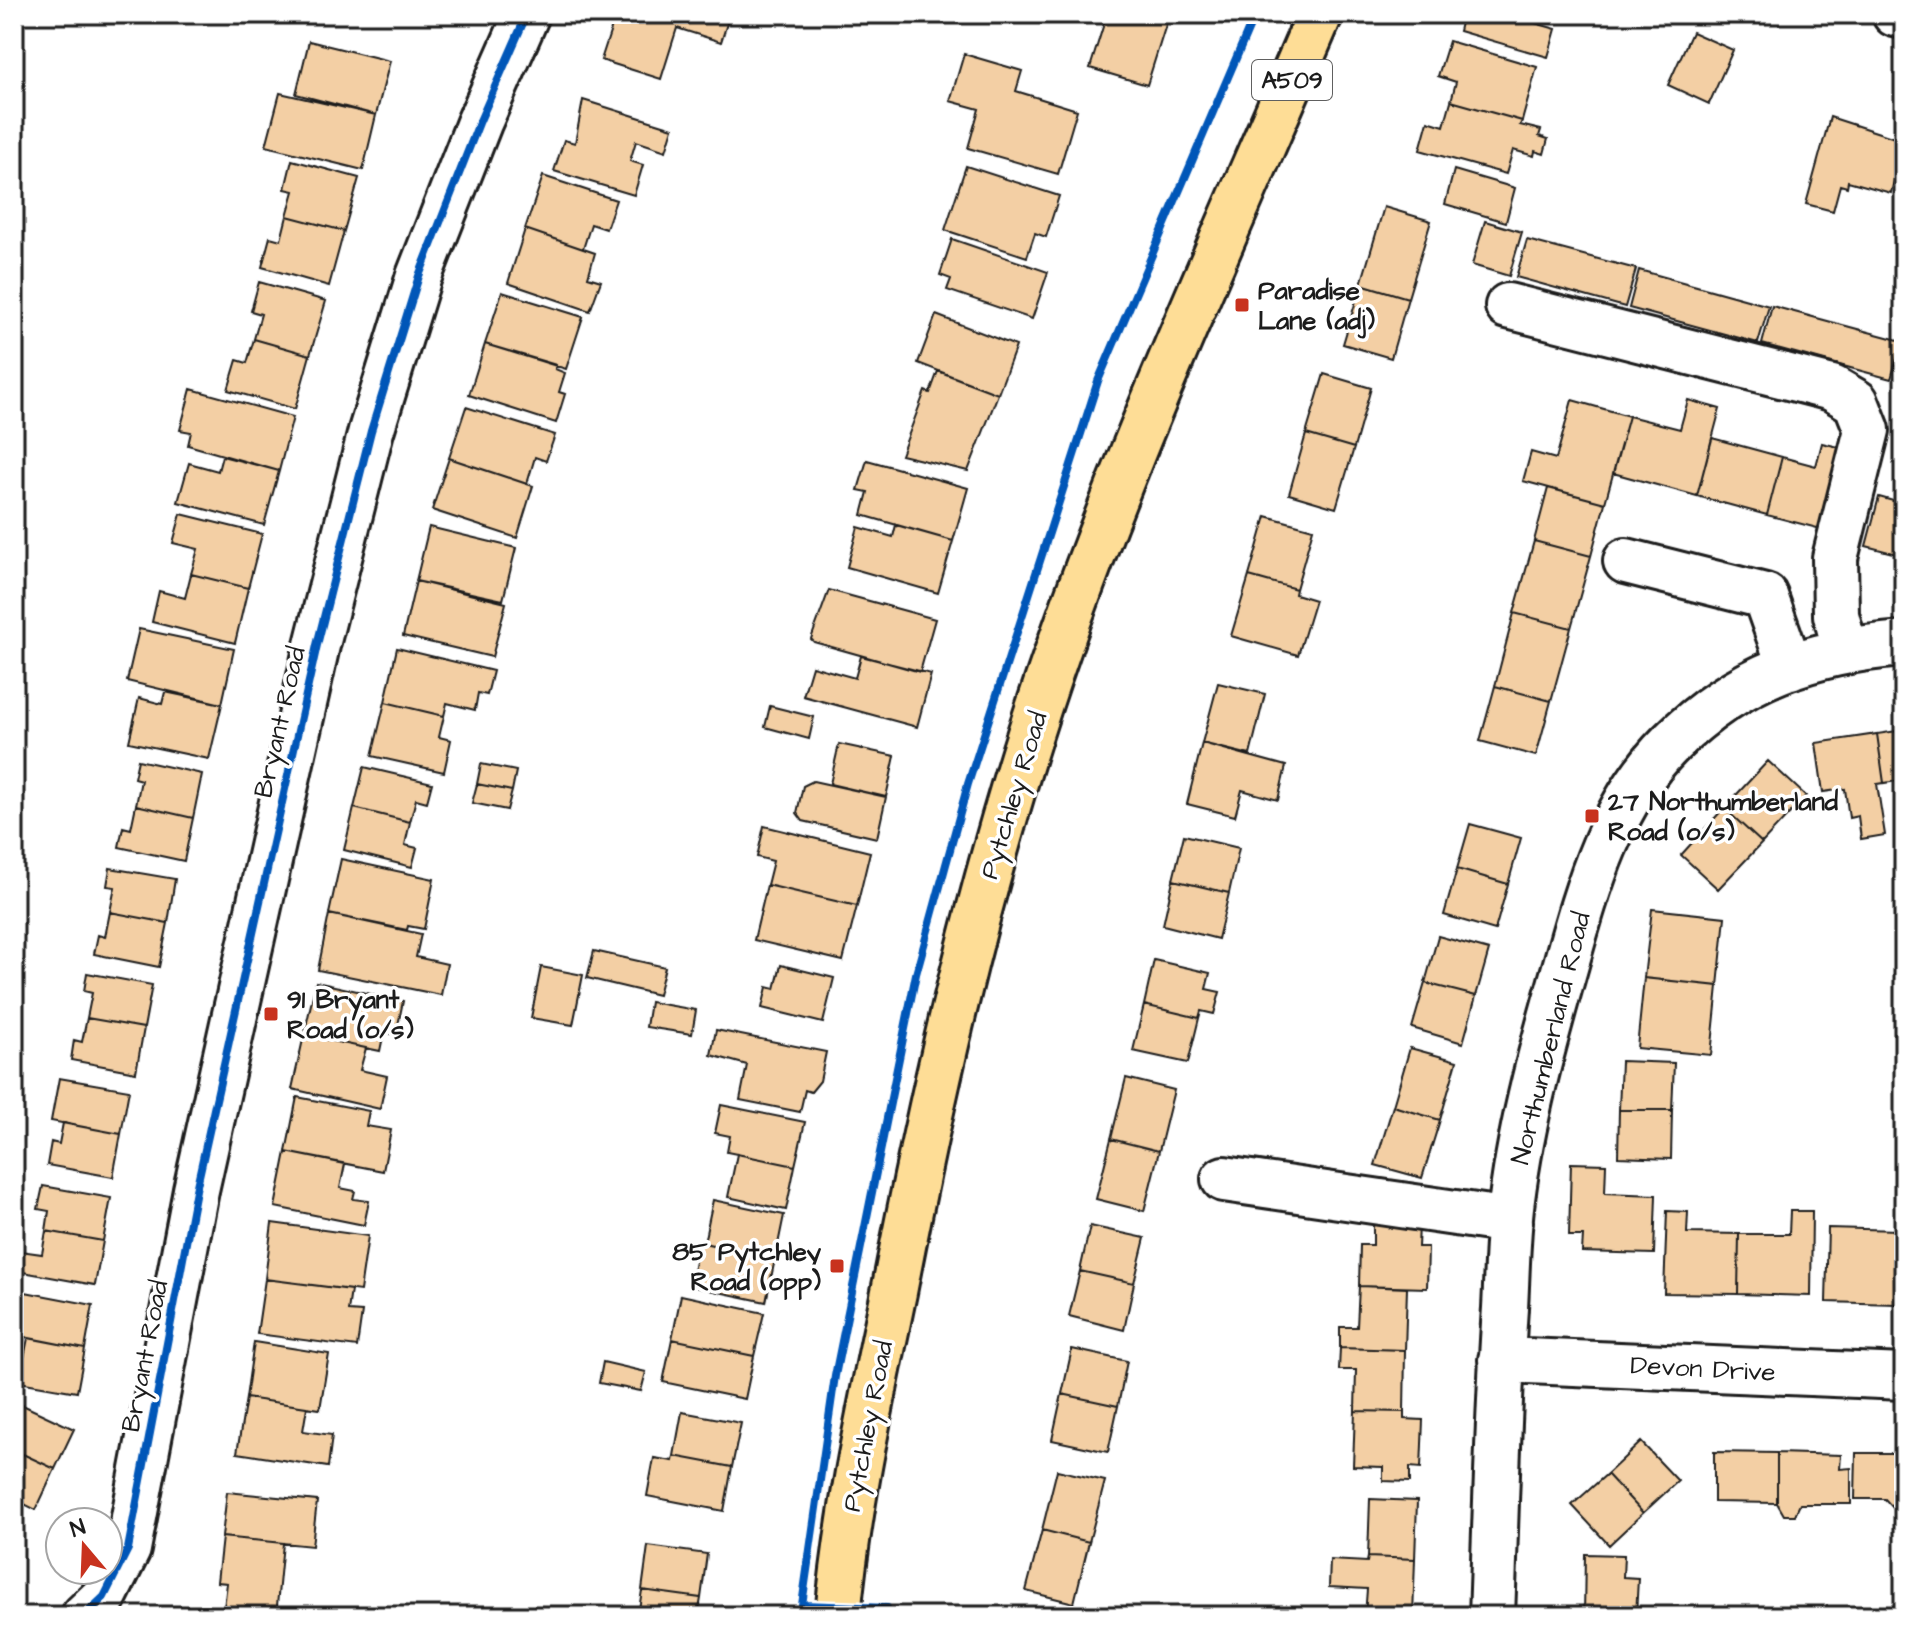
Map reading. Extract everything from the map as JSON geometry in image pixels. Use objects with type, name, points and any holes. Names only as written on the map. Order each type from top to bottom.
[{"type":"main road","name":"Pytchley Road","points":[[838,1616],[844,1545],[917,1171],[968,947],[1030,734],[1140,436],[1320,14]]},
{"type":"street","name":"Bryant Road","points":[[84,1616],[104,1597],[128,1549],[196,1190],[317,645],[371,431],[419,276],[479,123],[527,14]]},
{"type":"street","points":[[1895,14],[1904,16]]},
{"type":"street","points":[[1508,306],[1832,388],[1856,402],[1867,430],[1835,558],[1836,615],[1845,649]]},
{"type":"street","points":[[1626,561],[1765,596],[1790,667]]},
{"type":"street","name":"Northumberland Road","points":[[1492,1616],[1501,1360],[1510,1221],[1532,1088],[1582,907],[1603,847],[1632,792],[1670,744],[1716,704],[1771,672],[1845,649],[1904,644]]},
{"type":"street","points":[[1224,1179],[1510,1221]]},
{"type":"street","name":"Devon Drive","points":[[1501,1360],[1904,1377]]},
{"type":"building","points":[[616,14],[730,14],[721,42],[677,28],[661,79],[601,60]]},
{"type":"building","points":[[1107,14],[1169,15],[1147,85],[1090,68]]},
{"type":"building","points":[[1463,14],[1530,14],[1528,21],[1556,29],[1548,57],[1459,31]]},
{"type":"building","points":[[1692,32],[1733,50],[1709,104],[1668,85]]},
{"type":"building","points":[[309,41],[390,61],[376,115],[296,94]]},
{"type":"building","points":[[1449,41],[1537,67],[1522,121],[1451,101],[1456,82],[1438,76]]},
{"type":"building","points":[[964,54],[1022,71],[1016,91],[1077,110],[1058,174],[968,148],[979,109],[950,101]]},
{"type":"building","points":[[280,93],[376,115],[363,170],[266,146]]},
{"type":"building","points":[[583,100],[673,128],[666,151],[636,141],[630,161],[643,165],[634,195],[554,171],[564,140],[575,143]]},
{"type":"building","points":[[1451,101],[1522,121],[1520,125],[1541,130],[1539,136],[1548,139],[1544,154],[1535,151],[1534,156],[1513,150],[1506,174],[1420,150],[1428,121],[1444,126]]},
{"type":"building","points":[[1830,117],[1904,141],[1891,193],[1848,181],[1847,187],[1840,185],[1833,211],[1806,204]]},
{"type":"building","points":[[292,160],[359,178],[344,231],[287,216],[294,191],[285,189]]},
{"type":"building","points":[[966,166],[1059,196],[1046,237],[1035,233],[1027,257],[945,230]]},
{"type":"building","points":[[1454,170],[1515,188],[1506,222],[1445,204]]},
{"type":"building","points":[[543,176],[616,200],[606,229],[591,224],[583,249],[525,229]]},
{"type":"building","points":[[1384,207],[1431,221],[1408,298],[1361,284]]},
{"type":"building","points":[[287,216],[344,231],[329,286],[262,267],[270,237],[281,240]]},
{"type":"building","points":[[1485,221],[1522,232],[1509,276],[1472,265]]},
{"type":"building","points":[[525,229],[595,253],[588,277],[601,281],[590,311],[508,283]]},
{"type":"building","points":[[952,239],[1048,272],[1032,319],[947,290],[951,279],[940,275]]},
{"type":"building","points":[[1527,240],[1636,269],[1625,307],[1516,277]]},
{"type":"building","points":[[1639,270],[1769,306],[1758,343],[1629,308]]},
{"type":"building","points":[[259,282],[326,301],[310,355],[254,339],[261,314],[251,311]]},
{"type":"building","points":[[1361,284],[1408,298],[1391,358],[1343,344]]},
{"type":"building","points":[[502,292],[583,317],[566,369],[485,344]]},
{"type":"building","points":[[1772,306],[1902,341],[1891,379],[1762,344]]},
{"type":"building","points":[[936,315],[1016,346],[998,394],[918,363]]},
{"type":"building","points":[[254,339],[310,355],[295,409],[228,390],[237,360],[247,363]]},
{"type":"building","points":[[485,344],[556,365],[555,369],[565,373],[559,392],[565,394],[556,423],[469,395]]},
{"type":"building","points":[[938,371],[998,394],[968,471],[901,455],[925,391],[930,393]]},
{"type":"building","points":[[1324,374],[1371,388],[1354,448],[1306,434]]},
{"type":"building","points":[[191,389],[293,417],[279,471],[188,445],[191,432],[180,430]]},
{"type":"building","points":[[1572,400],[1629,416],[1605,503],[1523,481],[1531,452],[1556,459]]},
{"type":"building","points":[[1688,400],[1720,409],[1697,496],[1613,473],[1629,416],[1680,429]]},
{"type":"building","points":[[466,407],[555,435],[546,461],[535,457],[527,484],[449,458]]},
{"type":"building","points":[[1306,434],[1354,448],[1336,508],[1289,494]]},
{"type":"building","points":[[1712,438],[1782,457],[1767,515],[1697,496]]},
{"type":"building","points":[[1822,443],[1847,449],[1825,530],[1767,515],[1782,457],[1816,466]]},
{"type":"building","points":[[222,456],[279,471],[264,525],[178,502],[189,463],[218,471]]},
{"type":"building","points":[[449,458],[533,486],[517,538],[432,510]]},
{"type":"building","points":[[867,460],[968,488],[953,541],[862,515],[868,492],[858,490]]},
{"type":"building","points":[[1548,488],[1605,503],[1591,556],[1534,541]]},
{"type":"building","points":[[1879,497],[1904,504],[1904,556],[1866,546]]},
{"type":"building","points":[[181,514],[262,534],[248,588],[191,574],[198,549],[173,543]]},
{"type":"building","points":[[1266,516],[1313,529],[1296,589],[1249,576]]},
{"type":"building","points":[[896,525],[953,541],[938,593],[847,567],[858,527],[893,537]]},
{"type":"building","points":[[429,527],[516,548],[503,600],[416,581]]},
{"type":"building","points":[[1534,541],[1591,556],[1571,628],[1514,613]]},
{"type":"building","points":[[191,574],[248,588],[235,643],[152,622],[159,591],[185,598]]},
{"type":"building","points":[[1249,576],[1296,589],[1295,594],[1315,600],[1298,655],[1231,636]]},
{"type":"building","points":[[416,581],[506,603],[492,657],[403,636]]},
{"type":"building","points":[[829,590],[935,619],[920,672],[814,642],[811,639]]},
{"type":"building","points":[[1514,613],[1571,628],[1551,701],[1495,686]]},
{"type":"building","points":[[139,629],[234,649],[222,704],[127,681]]},
{"type":"building","points":[[397,648],[493,671],[487,695],[478,693],[475,710],[447,703],[444,716],[385,702]]},
{"type":"building","points":[[861,656],[931,674],[917,727],[803,696],[812,666],[855,678]]},
{"type":"building","points":[[1218,683],[1265,694],[1250,755],[1202,743]]},
{"type":"building","points":[[1495,686],[1551,701],[1536,756],[1480,741]]},
{"type":"building","points":[[165,692],[222,704],[209,759],[129,742],[139,698],[162,704]]},
{"type":"building","points":[[385,702],[444,716],[439,737],[451,740],[444,772],[372,756]]},
{"type":"building","points":[[770,706],[814,717],[809,739],[765,727]]},
{"type":"building","points":[[1904,730],[1904,780],[1884,783],[1877,734]]},
{"type":"building","points":[[1877,734],[1884,783],[1877,784],[1885,835],[1861,839],[1858,816],[1849,818],[1845,789],[1823,792],[1816,743]]},
{"type":"building","points":[[1202,743],[1286,766],[1278,800],[1242,790],[1235,816],[1187,804]]},
{"type":"building","points":[[839,744],[895,756],[886,797],[830,784]]},
{"type":"building","points":[[138,760],[202,774],[193,818],[136,805],[141,780],[134,778]]},
{"type":"building","points":[[1768,761],[1806,796],[1762,843],[1724,808]]},
{"type":"building","points":[[481,764],[516,771],[512,791],[477,784]]},
{"type":"building","points":[[364,767],[432,783],[427,802],[416,799],[410,822],[354,808]]},
{"type":"building","points":[[813,781],[886,797],[877,838],[803,821],[797,813],[803,786]]},
{"type":"building","points":[[477,784],[512,791],[507,810],[472,803]]},
{"type":"building","points":[[136,805],[193,818],[184,861],[119,847],[123,827],[131,829]]},
{"type":"building","points":[[354,808],[410,822],[405,845],[417,848],[412,867],[344,850]]},
{"type":"building","points":[[1724,808],[1762,843],[1718,889],[1681,855]]},
{"type":"building","points":[[1470,824],[1521,838],[1508,884],[1457,869]]},
{"type":"building","points":[[764,826],[870,852],[857,906],[767,885],[773,861],[757,857]]},
{"type":"building","points":[[1184,835],[1239,848],[1229,893],[1173,880]]},
{"type":"building","points":[[341,859],[434,879],[424,929],[408,926],[407,930],[329,914]]},
{"type":"building","points":[[110,868],[175,879],[168,923],[110,912],[115,887],[107,886]]},
{"type":"building","points":[[1457,869],[1508,884],[1495,930],[1444,915]]},
{"type":"building","points":[[1173,880],[1229,893],[1218,939],[1163,925]]},
{"type":"building","points":[[767,885],[857,906],[843,961],[754,940]]},
{"type":"building","points":[[1652,909],[1725,917],[1718,986],[1644,978]]},
{"type":"building","points":[[110,912],[168,923],[159,967],[94,954],[98,935],[105,937]]},
{"type":"building","points":[[329,914],[421,934],[416,957],[447,964],[441,995],[318,970]]},
{"type":"building","points":[[1438,936],[1489,950],[1476,996],[1425,983]]},
{"type":"building","points":[[594,951],[665,967],[658,995],[587,978]]},
{"type":"building","points":[[1154,960],[1210,973],[1206,989],[1220,992],[1214,1014],[1201,1011],[1199,1018],[1144,1005]]},
{"type":"building","points":[[781,965],[834,978],[823,1023],[762,1008],[767,987],[775,989]]},
{"type":"building","points":[[541,967],[583,975],[573,1025],[531,1018]]},
{"type":"building","points":[[87,973],[152,985],[144,1028],[87,1018],[92,993],[84,991]]},
{"type":"building","points":[[1644,978],[1718,986],[1711,1055],[1637,1048]]},
{"type":"building","points":[[316,982],[403,1001],[396,1035],[384,1032],[380,1051],[304,1035]]},
{"type":"building","points":[[1425,983],[1476,996],[1463,1043],[1412,1028]]},
{"type":"building","points":[[650,1002],[696,1010],[692,1034],[646,1027]]},
{"type":"building","points":[[1144,1005],[1199,1018],[1188,1063],[1133,1051]]},
{"type":"building","points":[[87,1018],[144,1028],[136,1072],[71,1060],[74,1040],[82,1042]]},
{"type":"building","points":[[716,1030],[826,1052],[820,1081],[811,1092],[805,1090],[800,1112],[740,1100],[747,1065],[711,1055]]},
{"type":"building","points":[[304,1035],[366,1048],[360,1070],[387,1076],[380,1109],[292,1089]]},
{"type":"building","points":[[1410,1048],[1457,1061],[1440,1120],[1393,1106]]},
{"type":"building","points":[[1621,1061],[1674,1063],[1672,1110],[1619,1110]]},
{"type":"building","points":[[59,1078],[129,1090],[121,1134],[51,1121]]},
{"type":"building","points":[[1126,1078],[1174,1090],[1159,1151],[1111,1139]]},
{"type":"building","points":[[297,1097],[369,1111],[366,1126],[391,1130],[383,1171],[286,1152]]},
{"type":"building","points":[[721,1105],[805,1122],[795,1166],[727,1152],[730,1136],[715,1133]]},
{"type":"building","points":[[1393,1106],[1440,1120],[1422,1178],[1375,1165]]},
{"type":"building","points":[[1619,1110],[1672,1110],[1671,1159],[1618,1157]]},
{"type":"building","points":[[63,1123],[121,1134],[113,1177],[47,1165],[51,1142],[59,1144]]},
{"type":"building","points":[[1111,1139],[1159,1151],[1144,1211],[1096,1199]]},
{"type":"building","points":[[286,1152],[345,1164],[340,1188],[355,1191],[353,1199],[369,1201],[364,1225],[275,1207]]},
{"type":"building","points":[[737,1154],[795,1166],[786,1210],[728,1197]]},
{"type":"building","points":[[1571,1163],[1606,1164],[1605,1193],[1656,1195],[1654,1254],[1582,1252],[1583,1236],[1569,1236]]},
{"type":"building","points":[[43,1186],[111,1198],[103,1241],[46,1231],[49,1211],[38,1209]]},
{"type":"building","points":[[713,1200],[784,1215],[775,1259],[704,1243]]},
{"type":"building","points":[[1667,1211],[1688,1212],[1687,1233],[1739,1234],[1738,1294],[1664,1293]]},
{"type":"building","points":[[1790,1211],[1812,1211],[1811,1296],[1738,1294],[1739,1234],[1789,1234]]},
{"type":"building","points":[[272,1223],[368,1236],[360,1291],[265,1279]]},
{"type":"building","points":[[1373,1223],[1419,1225],[1418,1247],[1428,1247],[1427,1288],[1359,1286],[1360,1245],[1373,1245]]},
{"type":"building","points":[[1090,1226],[1145,1238],[1134,1283],[1080,1271]]},
{"type":"building","points":[[1828,1228],[1898,1230],[1896,1304],[1826,1302]]},
{"type":"building","points":[[1898,1230],[1904,1230],[1904,1304],[1896,1304]]},
{"type":"building","points":[[46,1231],[103,1241],[95,1285],[17,1271],[21,1251],[42,1254]]},
{"type":"building","points":[[699,1242],[775,1259],[766,1302],[690,1286]]},
{"type":"building","points":[[1080,1271],[1134,1283],[1124,1330],[1069,1316]]},
{"type":"building","points":[[265,1279],[351,1290],[348,1311],[362,1312],[357,1347],[257,1334]]},
{"type":"building","points":[[1359,1286],[1407,1288],[1405,1350],[1340,1348],[1340,1327],[1357,1327]]},
{"type":"building","points":[[20,1291],[93,1305],[85,1349],[14,1335]]},
{"type":"building","points":[[681,1295],[764,1313],[754,1356],[672,1339]]},
{"type":"building","points":[[28,1338],[85,1349],[77,1392],[19,1382]]},
{"type":"building","points":[[672,1339],[754,1356],[745,1399],[663,1382]]},
{"type":"building","points":[[254,1342],[329,1354],[320,1409],[246,1398]]},
{"type":"building","points":[[1340,1348],[1405,1350],[1404,1412],[1355,1411],[1356,1370],[1339,1370]]},
{"type":"building","points":[[1072,1349],[1127,1361],[1118,1406],[1062,1394]]},
{"type":"building","points":[[603,1362],[646,1372],[641,1391],[599,1383]]},
{"type":"building","points":[[1062,1394],[1118,1406],[1108,1452],[1052,1440]]},
{"type":"building","points":[[246,1398],[307,1407],[303,1431],[332,1435],[328,1467],[237,1453]]},
{"type":"building","points":[[14,1401],[74,1429],[55,1469],[14,1450]]},
{"type":"building","points":[[1355,1411],[1404,1412],[1404,1419],[1423,1420],[1421,1468],[1410,1467],[1410,1482],[1383,1481],[1383,1467],[1353,1466]]},
{"type":"building","points":[[682,1412],[741,1423],[732,1467],[674,1456]]},
{"type":"building","points":[[1641,1442],[1678,1481],[1643,1513],[1607,1474]]},
{"type":"building","points":[[14,1450],[55,1469],[36,1510],[14,1499]]},
{"type":"building","points":[[1714,1452],[1777,1453],[1777,1503],[1714,1502]]},
{"type":"building","points":[[1777,1453],[1841,1455],[1840,1469],[1851,1468],[1851,1504],[1800,1504],[1795,1515],[1784,1515],[1777,1503]]},
{"type":"building","points":[[1856,1453],[1904,1453],[1904,1520],[1885,1499],[1855,1499]]},
{"type":"building","points":[[674,1456],[732,1467],[724,1511],[647,1496],[654,1458],[673,1461]]},
{"type":"building","points":[[1057,1470],[1105,1481],[1089,1542],[1042,1530]]},
{"type":"building","points":[[1607,1474],[1643,1513],[1609,1545],[1572,1505]]},
{"type":"building","points":[[227,1492],[317,1501],[312,1546],[222,1537]]},
{"type":"building","points":[[1370,1499],[1417,1501],[1415,1559],[1368,1557]]},
{"type":"building","points":[[1042,1530],[1089,1542],[1074,1603],[1026,1591]]},
{"type":"building","points":[[222,1537],[283,1543],[276,1616],[250,1616],[224,1608],[227,1583],[217,1582]]},
{"type":"building","points":[[648,1546],[707,1554],[701,1598],[642,1590]]},
{"type":"building","points":[[1585,1554],[1624,1555],[1623,1577],[1638,1578],[1636,1616],[1584,1616]]},
{"type":"building","points":[[1368,1557],[1415,1559],[1413,1616],[1365,1616],[1367,1589],[1329,1587],[1330,1560],[1367,1562]]},
{"type":"building","points":[[642,1590],[701,1598],[698,1616],[638,1616]]},
{"type":"cycle path","points":[[84,1616],[104,1597],[128,1549],[196,1190],[317,645],[371,431],[419,276],[479,123],[527,14]]},
{"type":"cycle path","points":[[887,1616],[887,1608],[802,1605],[835,1376],[916,974],[968,784],[1098,381],[1255,14]]},
{"type":"place","name":"Paradise Lane (adj)","points":[[1242,305]]},
{"type":"place","name":"27 Northumberland Road (o/s)","points":[[1592,816]]},
{"type":"place","name":"91 Bryant Road (o/s)","points":[[271,1014]]},
{"type":"place","name":"85 Pytchley Road (opp)","points":[[837,1266]]}]
